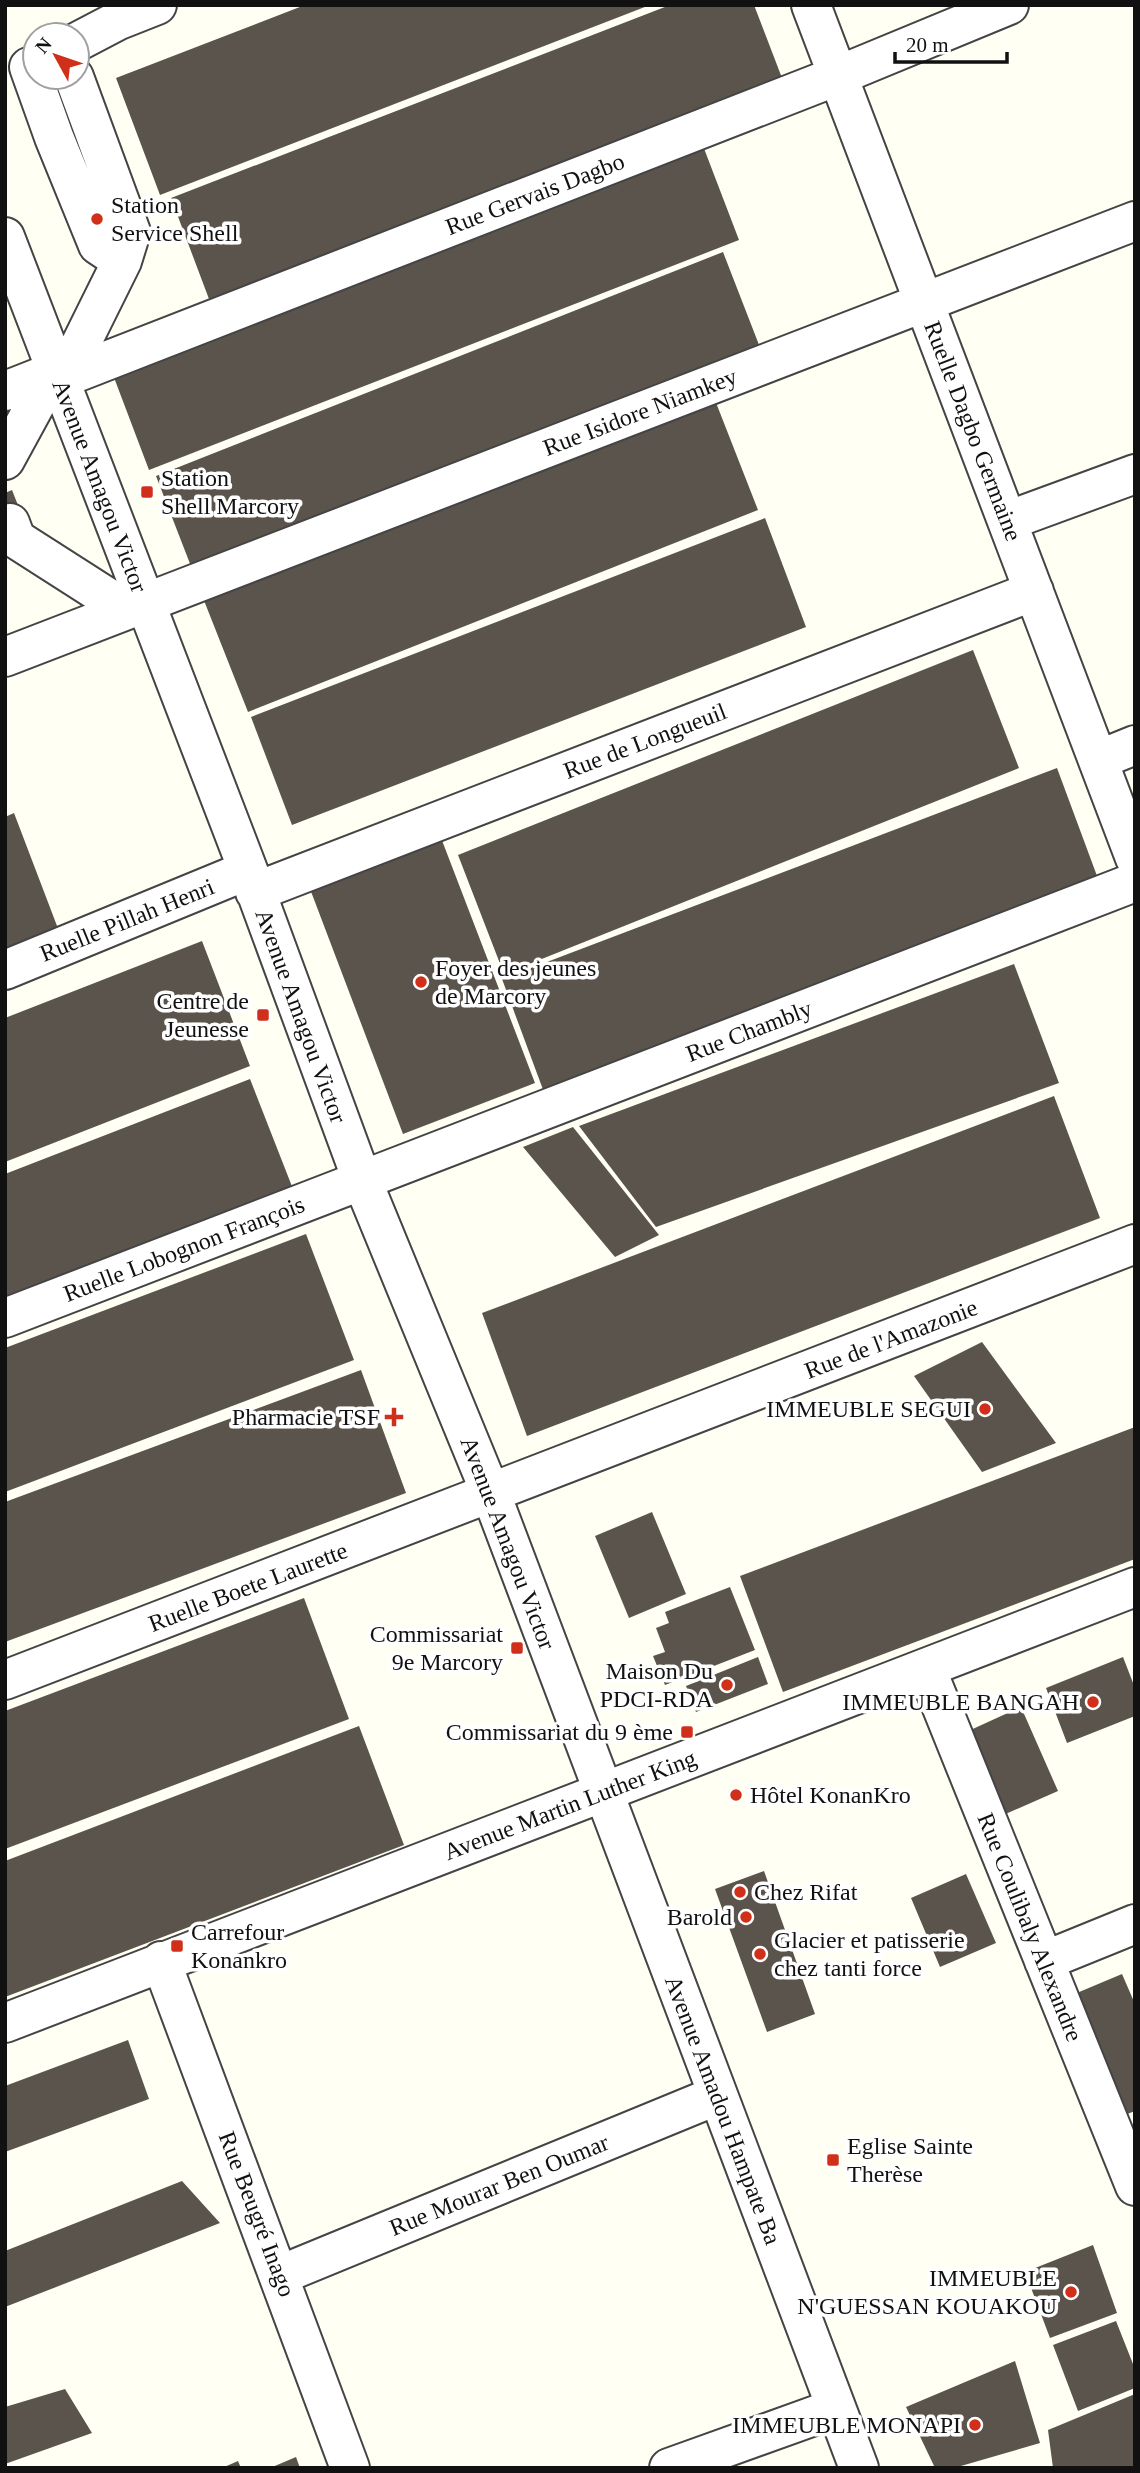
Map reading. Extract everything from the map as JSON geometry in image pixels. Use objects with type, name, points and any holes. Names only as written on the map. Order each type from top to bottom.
[{"type":"street","points":[[91,32],[116,13],[156,5]]},
{"type":"street","name":"Ruelle Dagbo Germaine","points":[[811,5],[1135,858]]},
{"type":"street","name":"Rue Gervais Dagbo","points":[[5,391],[58,375],[837,76],[1009,5]]},
{"type":"street","points":[[33,91],[98,245],[121,261]]},
{"type":"street","points":[[5,460],[58,375],[121,261],[131,232],[79,91]]},
{"type":"street","name":"Rue Isidore Niamkey","points":[[5,657],[1135,221]]},
{"type":"street","name":"Avenue Amagou Victor","points":[[5,237],[58,375],[136,606],[252,881],[362,1180],[491,1494],[602,1792]]},
{"type":"street","points":[[1007,522],[1135,474]]},
{"type":"street","points":[[10,523],[16,539],[136,606]]},
{"type":"street","name":"Rue de Longueuil","points":[[252,881],[1034,591]]},
{"type":"street","points":[[1098,760],[1135,746]]},
{"type":"street","name":"Ruelle Pillah Henri","points":[[5,970],[252,881]]},
{"type":"street","name":"Rue Chambly","points":[[362,1180],[1135,881]]},
{"type":"street","name":"Ruelle Lobognon François","points":[[5,1318],[362,1180]]},
{"type":"street","name":"Rue de l'Amazonie","points":[[491,1494],[1135,1244]]},
{"type":"street","name":"Ruelle Boete Laurette","points":[[5,1680],[491,1494]]},
{"type":"street","name":"Avenue Martin Luther King","points":[[5,2023],[1135,1587]]},
{"type":"street","name":"Rue Coulibaly Alexandre","points":[[926,1668],[1135,2186]]},
{"type":"street","name":"Avenue Amadou Hampate Ba","points":[[602,1792],[859,2468]]},
{"type":"street","points":[[1044,1961],[1135,1924]]},
{"type":"street","name":"Rue Beugré Inago","points":[[161,1961],[351,2468]]},
{"type":"street","name":"Rue Mourar Ben Oumar","points":[[280,2275],[718,2095]]},
{"type":"street","points":[[669,2468],[836,2408]]},
{"type":"building","points":[[305,5],[650,5],[160,195],[116,78]]},
{"type":"building","points":[[670,5],[754,5],[782,78],[209,299],[171,198]]},
{"type":"building","points":[[700,138],[739,240],[149,470],[110,367]]},
{"type":"building","points":[[723,252],[761,350],[194,574],[156,476]]},
{"type":"building","points":[[713,395],[758,510],[248,712],[203,598]]},
{"type":"building","points":[[12,490],[23,518],[5,525],[5,493]]},
{"type":"building","points":[[765,518],[806,627],[292,825],[251,717]]},
{"type":"building","points":[[973,650],[1019,768],[504,974],[458,855]]},
{"type":"building","points":[[1057,768],[1100,884],[545,1095],[502,979]]},
{"type":"building","points":[[14,813],[62,939],[5,961],[5,817]]},
{"type":"building","name":"Foyer des jeunes de Marcory","points":[[438,830],[535,1083],[403,1134],[307,881]]},
{"type":"building","points":[[202,941],[250,1066],[5,1162],[5,1018]]},
{"type":"building","points":[[1014,964],[1059,1083],[656,1227],[579,1126]]},
{"type":"building","points":[[250,1079],[293,1189],[5,1301],[5,1174]]},
{"type":"building","points":[[1054,1096],[1100,1218],[527,1436],[482,1313]]},
{"type":"building","points":[[573,1127],[659,1235],[615,1257],[523,1147]]},
{"type":"building","points":[[306,1234],[354,1360],[5,1492],[5,1348]]},
{"type":"building","name":"IMMEUBLE SEGUI","points":[[982,1342],[1056,1443],[982,1472],[914,1376]]},
{"type":"building","points":[[361,1370],[406,1493],[5,1642],[5,1502]]},
{"type":"building","points":[[1135,1427],[1135,1559],[783,1692],[740,1576]]},
{"type":"building","points":[[652,1512],[686,1594],[629,1618],[595,1536]]},
{"type":"building","points":[[730,1587],[755,1650],[665,1685],[653,1656],[665,1652],[656,1628],[669,1623],[665,1612]]},
{"type":"building","points":[[304,1598],[349,1719],[5,1849],[5,1711]]},
{"type":"building","name":"Maison Du PDCI-RDA","points":[[758,1657],[768,1684],[696,1712],[686,1686]]},
{"type":"building","name":"IMMEUBLE BANGAH","points":[[1123,1657],[1135,1688],[1135,1716],[1067,1743],[1046,1688]]},
{"type":"building","points":[[1021,1707],[1058,1791],[1001,1816],[964,1733]]},
{"type":"building","points":[[359,1726],[404,1845],[5,1997],[5,1861]]},
{"type":"building","points":[[764,1871],[815,2014],[767,2032],[715,1889]]},
{"type":"building","points":[[966,1874],[996,1943],[940,1967],[911,1898]]},
{"type":"building","points":[[1122,1974],[1135,2004],[1135,2111],[1122,2116],[1072,1995]]},
{"type":"building","points":[[128,2040],[149,2099],[5,2152],[5,2086]]},
{"type":"building","points":[[182,2181],[220,2223],[5,2307],[5,2251]]},
{"type":"building","name":"IMMEUBLE N'GUESSAN KOUAKOU","points":[[1093,2245],[1117,2313],[1050,2338],[1025,2272]]},
{"type":"building","points":[[1116,2321],[1135,2369],[1135,2388],[1078,2411],[1053,2345]]},
{"type":"building","name":"IMMEUBLE MONAPI","points":[[1015,2361],[1040,2443],[954,2468],[935,2468],[906,2407]]},
{"type":"building","points":[[65,2389],[92,2433],[5,2464],[5,2407]]},
{"type":"building","points":[[1135,2394],[1135,2468],[1053,2468],[1048,2430]]},
{"type":"building","points":[[296,2457],[300,2468],[270,2468]]},
{"type":"building","points":[[238,2461],[241,2468],[222,2468]]},
{"type":"place","name":"Station Service Shell","points":[[97,219]]},
{"type":"place","name":"Station Shell Marcory","points":[[147,492]]},
{"type":"place","name":"Foyer des jeunes de Marcory","points":[[421,982]]},
{"type":"place","name":"Centre de Jeunesse","points":[[263,1015]]},
{"type":"place","name":"IMMEUBLE SEGUI","points":[[985,1409]]},
{"type":"place","name":"Pharmacie TSF","points":[[394,1417]]},
{"type":"place","name":"Commissariat 9e Marcory","points":[[517,1648]]},
{"type":"place","name":"Maison Du PDCI-RDA","points":[[727,1685]]},
{"type":"place","name":"IMMEUBLE BANGAH","points":[[1093,1702]]},
{"type":"place","name":"Commissariat du 9 ème","points":[[687,1732]]},
{"type":"place","name":"Hôtel KonanKro","points":[[736,1795]]},
{"type":"place","name":"Chez Rifat","points":[[740,1892]]},
{"type":"place","name":"Barold","points":[[746,1917]]},
{"type":"place","name":"Carrefour Konankro","points":[[177,1946]]},
{"type":"place","name":"Glacier et patisserie chez tanti force","points":[[760,1954]]},
{"type":"place","name":"Eglise Sainte Therèse","points":[[833,2160]]},
{"type":"place","name":"IMMEUBLE N'GUESSAN KOUAKOU","points":[[1071,2292]]},
{"type":"place","name":"IMMEUBLE MONAPI","points":[[975,2425]]}]
